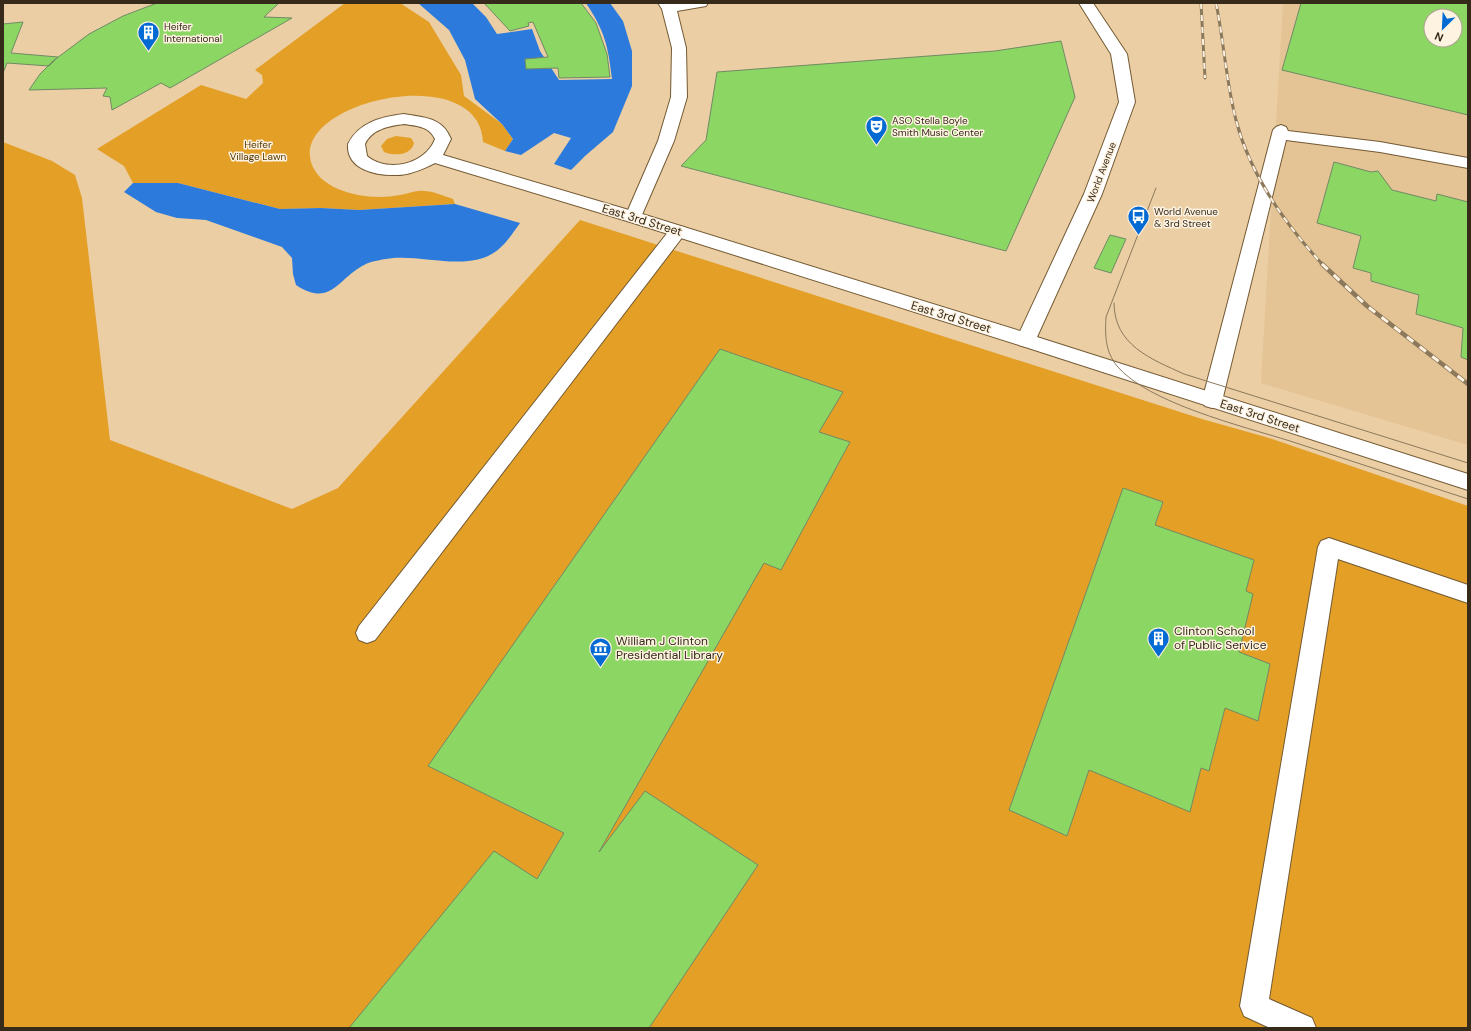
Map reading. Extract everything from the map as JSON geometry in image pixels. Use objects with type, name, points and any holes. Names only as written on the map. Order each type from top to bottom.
[{"type":"street","name":"World Avenue","points":[[1026,340],[1093,194],[1127,102],[1120,54],[1086,3]]},
{"type":"street","points":[[396,120],[418,120],[430,123],[438,129],[443,136],[443,144],[439,152],[433,158],[418,166],[404,170],[390,171],[376,169],[365,164],[357,158],[355,150],[358,141],[364,132],[376,126],[396,120]]},
{"type":"street","name":"East 3rd Street","points":[[433,158],[678,231],[1026,340],[1468,482]]},
{"type":"lane","points":[[633,217],[666,140],[679,97],[680,48],[667,6],[700,3]]},
{"type":"lane","points":[[1212,401],[1281,132],[1380,147],[1468,163]]},
{"type":"lane","points":[[367,633],[678,231]]},
{"type":"lane","points":[[1302,1028],[1254,1006],[1329,547],[1468,594]]},
{"type":"shaded area","points":[[1283,3],[1468,3],[1468,445],[1261,383]]},
{"type":"green space","name":"Heifer Village Lawn","points":[[345,3],[400,3],[429,22],[461,75],[464,96],[502,124],[513,139],[505,151],[483,142],[474,117],[452,102],[423,96],[389,98],[357,107],[330,121],[313,140],[311,162],[315,171],[329,184],[345,192],[353,194],[385,197],[418,191],[427,191],[453,199],[455,204],[359,210],[321,208],[280,209],[178,183],[133,183],[124,166],[97,149],[201,85],[246,99],[263,83],[262,75],[255,70]]},
{"type":"green space","points":[[396,136],[411,138],[414,143],[412,147],[406,153],[402,154],[384,152],[381,146],[387,139]]},
{"type":"green space","points":[[3,142],[52,161],[75,175],[82,198],[110,440],[292,509],[338,488],[580,220],[1202,419],[1269,438],[1468,506],[1468,1028],[3,1028]]},
{"type":"water","points":[[418,3],[472,3],[486,17],[497,34],[532,29],[540,51],[559,80],[612,79],[605,39],[598,22],[586,3],[610,3],[623,21],[632,51],[632,86],[613,132],[571,170],[554,164],[571,138],[554,133],[521,155],[505,151],[513,139],[502,124],[475,99],[465,60],[449,30]]},
{"type":"water","points":[[133,183],[178,183],[280,209],[321,208],[359,210],[455,204],[520,223],[509,239],[500,248],[483,258],[461,262],[404,258],[378,260],[355,271],[333,289],[318,294],[296,285],[293,274],[292,258],[282,247],[206,220],[177,218],[156,212],[124,192]]},
{"type":"building","name":"Heifer International","points":[[157,3],[279,3],[264,17],[292,18],[170,88],[161,83],[112,110],[110,97],[103,96],[107,88],[29,90],[40,74],[53,61],[89,34],[123,16]]},
{"type":"building","points":[[484,3],[581,3],[596,23],[607,54],[610,77],[559,78],[558,68],[526,69],[525,59],[548,57],[533,22],[528,23],[529,26],[510,31]]},
{"type":"building","points":[[1301,3],[1468,3],[1468,115],[1282,70]]},
{"type":"building","points":[[23,22],[11,53],[58,57],[49,66],[7,63],[3,73],[3,24]]},
{"type":"building","name":"ASO Stella Boyle Smith Music Center","points":[[1061,41],[1075,97],[1006,251],[681,166],[706,140],[717,72],[995,51]]},
{"type":"building","points":[[1334,162],[1371,172],[1378,171],[1392,190],[1436,201],[1437,194],[1468,202],[1468,360],[1461,357],[1463,328],[1416,314],[1419,295],[1371,281],[1371,273],[1353,268],[1361,236],[1317,223]]},
{"type":"building","points":[[1110,235],[1126,239],[1111,273],[1094,268]]},
{"type":"building","name":"William J Clinton Presidential Library","points":[[720,349],[843,392],[819,432],[850,442],[781,570],[764,563],[599,852],[645,791],[758,865],[649,1028],[349,1028],[494,851],[537,879],[564,833],[428,766]]},
{"type":"building","name":"Clinton School of Public Service","points":[[1123,488],[1163,502],[1155,525],[1254,560],[1246,591],[1253,594],[1239,652],[1270,664],[1258,721],[1225,708],[1209,771],[1201,768],[1190,812],[1089,770],[1067,836],[1009,810]]},
{"type":"tram line","points":[[1156,188],[1106,317],[1108,349],[1117,366],[1131,379],[1150,391],[1197,412],[1468,499]]},
{"type":"tram line","points":[[1114,303],[1120,330],[1127,340],[1147,356],[1184,374],[1468,463]]},
{"type":"railway","points":[[1201,3],[1205,78]]},
{"type":"railway","points":[[1216,3],[1227,77],[1236,120],[1250,160],[1270,198],[1282,216],[1323,265]]},
{"type":"railway","points":[[1323,265],[1367,306],[1468,384]]},
{"type":"place","name":"Heifer International","points":[[149,52]]},
{"type":"place","name":"ASO Stella Boyle Smith Music Center","points":[[876,146]]},
{"type":"place","name":"World Avenue & 3rd Street","points":[[1138,236]]},
{"type":"place","name":"Clinton School of Public Service","points":[[1159,658]]},
{"type":"place","name":"William J Clinton Presidential Library","points":[[600,668]]}]
